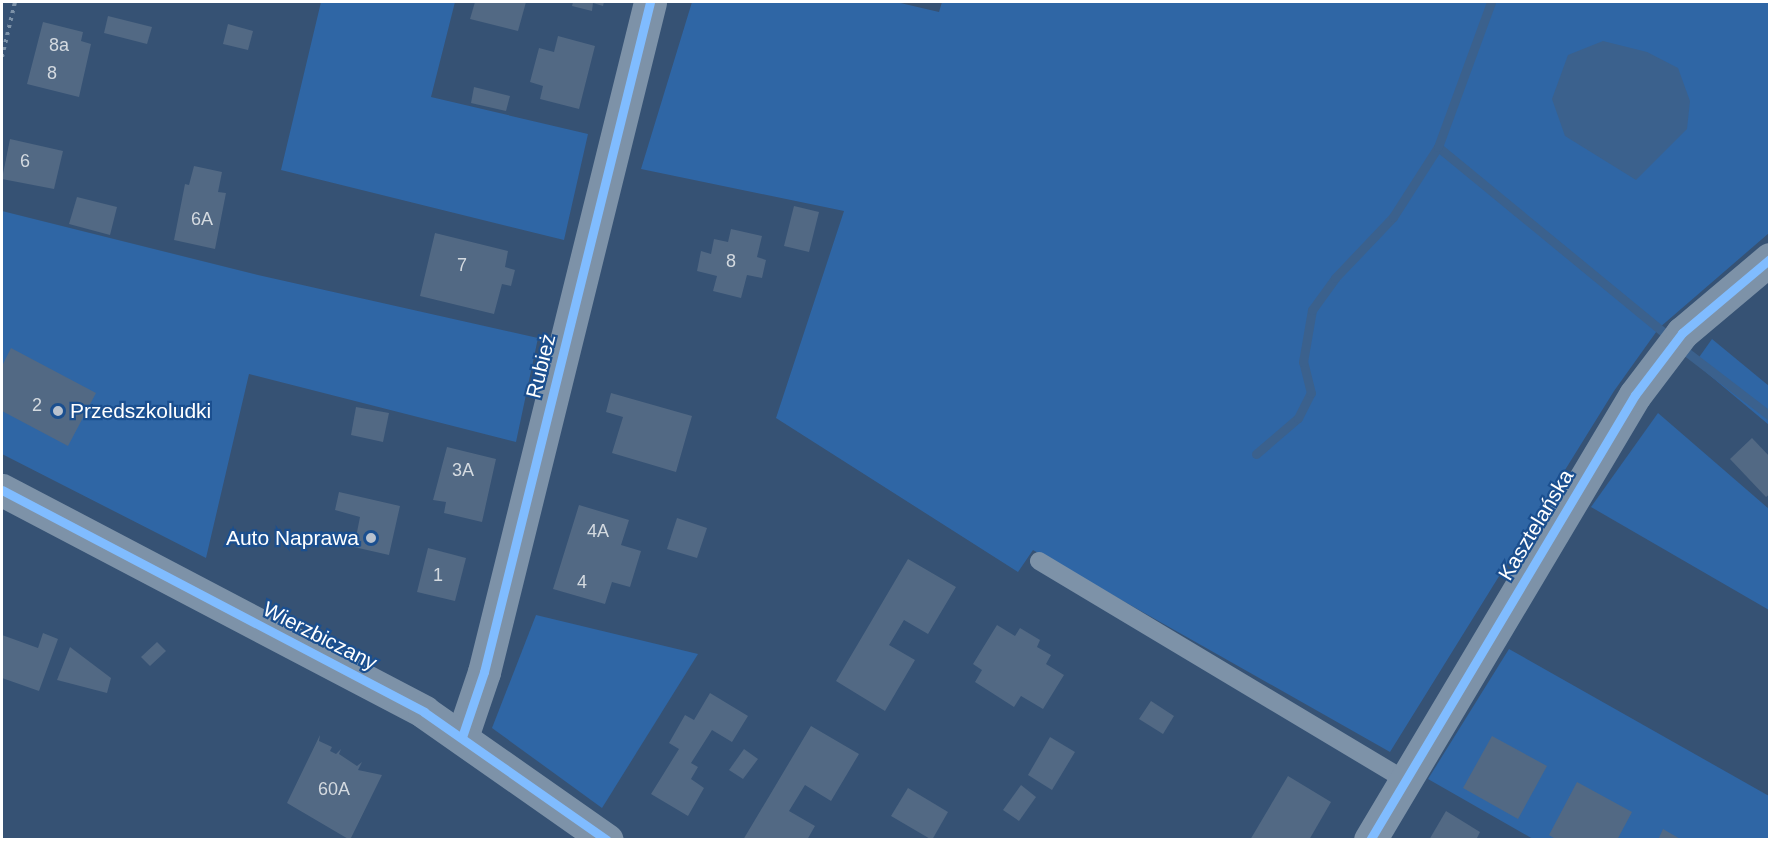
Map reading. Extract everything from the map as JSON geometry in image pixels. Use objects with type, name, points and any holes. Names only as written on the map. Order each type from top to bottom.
[{"type":"street","name":"Rubież","points":[[462,737],[484,672],[650,2]]},
{"type":"street","name":"Kasztelańska","points":[[1370,840],[1635,395],[1682,333],[1770,259]]},
{"type":"street","name":"Wierzbiczany","points":[[2,490],[372,683],[462,737],[607,840]]},
{"type":"lane","points":[[1039,561],[1404,780]]},
{"type":"path","points":[[2,57],[15,2]]},
{"type":"shaded area","points":[[321,2],[455,2],[431,97],[588,134],[564,240],[281,170]]},
{"type":"shaded area","points":[[692,2],[896,2],[939,12],[942,2],[1769,2],[1769,233],[1659,328],[1614,391],[1390,752],[1033,550],[1018,572],[776,418],[844,211],[641,169]]},
{"type":"shaded area","points":[[1603,41],[1647,52],[1678,68],[1690,101],[1687,129],[1636,180],[1565,136],[1552,99],[1568,55]]},
{"type":"shaded area","points":[[2,211],[258,275],[538,338],[516,442],[249,374],[206,558],[2,454]]},
{"type":"shaded area","points":[[1712,339],[1769,386],[1769,425],[1695,363]]},
{"type":"shaded area","points":[[1658,413],[1769,509],[1769,610],[1591,507]]},
{"type":"shaded area","points":[[536,615],[698,654],[602,808],[492,728]]},
{"type":"shaded area","points":[[1509,649],[1769,796],[1769,839],[1533,839],[1428,779]]},
{"type":"building","points":[[475,2],[526,2],[518,31],[470,19]]},
{"type":"building","points":[[573,2],[604,2],[603,6],[593,3],[592,11],[572,6]]},
{"type":"building","points":[[108,16],[152,27],[147,44],[104,33]]},
{"type":"building","points":[[43,22],[83,32],[81,41],[91,44],[79,97],[27,84]]},
{"type":"building","points":[[228,24],[253,31],[248,50],[223,44]]},
{"type":"building","points":[[558,36],[595,46],[579,109],[540,99],[543,86],[530,82],[539,48],[554,52]]},
{"type":"building","points":[[474,87],[510,96],[506,111],[471,103]]},
{"type":"building","points":[[10,139],[63,151],[54,189],[2,179]]},
{"type":"building","points":[[194,166],[222,172],[218,192],[226,193],[215,249],[174,240],[185,184],[189,185]]},
{"type":"building","points":[[77,197],[117,207],[110,235],[69,224]]},
{"type":"building","points":[[794,206],[819,212],[809,252],[784,246]]},
{"type":"building","points":[[731,229],[762,236],[757,257],[766,260],[762,278],[747,275],[741,298],[713,291],[717,276],[697,271],[701,251],[711,254],[714,239],[728,242]]},
{"type":"building","points":[[435,233],[508,251],[505,267],[515,270],[511,286],[502,284],[494,314],[420,296]]},
{"type":"building","points":[[11,348],[96,393],[68,446],[2,411],[2,366]]},
{"type":"building","points":[[611,393],[692,416],[676,472],[612,453],[623,417],[606,412]]},
{"type":"building","points":[[356,407],[389,413],[383,442],[351,435]]},
{"type":"building","points":[[1752,438],[1770,457],[1770,494],[1766,497],[1730,459]]},
{"type":"building","points":[[447,447],[496,459],[482,522],[444,513],[446,502],[433,500]]},
{"type":"building","points":[[339,492],[400,506],[389,555],[354,547],[360,517],[335,510]]},
{"type":"building","points":[[579,505],[629,520],[621,545],[641,551],[630,587],[612,582],[605,604],[553,589]]},
{"type":"building","points":[[677,518],[707,528],[697,558],[667,549]]},
{"type":"building","points":[[428,548],[466,558],[455,601],[417,592]]},
{"type":"building","points":[[908,559],[956,587],[928,634],[904,620],[889,645],[915,660],[885,711],[836,681]]},
{"type":"building","points":[[997,625],[1015,636],[1020,628],[1040,640],[1037,647],[1051,655],[1046,664],[1064,675],[1043,709],[1021,696],[1014,707],[975,682],[982,670],[973,664]]},
{"type":"building","points":[[43,633],[58,639],[39,691],[2,678],[2,635],[38,648]]},
{"type":"building","points":[[157,642],[166,651],[150,666],[141,657]]},
{"type":"building","points":[[70,647],[111,678],[107,693],[57,680]]},
{"type":"building","points":[[710,693],[748,716],[732,742],[712,730],[691,763],[698,767],[691,779],[704,788],[688,816],[651,794],[679,749],[669,743],[685,715],[694,720]]},
{"type":"building","points":[[1151,701],[1174,716],[1163,734],[1139,719]]},
{"type":"building","points":[[811,726],[859,754],[831,801],[805,785],[789,811],[815,826],[807,840],[743,840]]},
{"type":"building","points":[[320,735],[319,741],[332,747],[330,751],[336,754],[341,749],[339,754],[357,766],[362,762],[358,770],[382,775],[350,840],[287,803]]},
{"type":"building","points":[[1492,736],[1547,766],[1518,819],[1463,788]]},
{"type":"building","points":[[1050,737],[1075,752],[1052,790],[1028,775]]},
{"type":"building","points":[[744,749],[758,759],[743,779],[729,770]]},
{"type":"building","points":[[1288,776],[1331,802],[1309,840],[1250,840]]},
{"type":"building","points":[[1577,782],[1632,812],[1617,840],[1557,840],[1549,835]]},
{"type":"building","points":[[1021,785],[1036,797],[1019,821],[1003,810]]},
{"type":"building","points":[[908,788],[948,812],[932,840],[891,816]]},
{"type":"building","points":[[1446,811],[1480,832],[1476,840],[1429,840]]},
{"type":"building","points":[[1663,829],[1682,840],[1658,840]]},
{"type":"waterway","points":[[1256,454],[1298,418],[1311,393],[1303,362],[1312,310],[1335,278],[1393,217],[1438,147],[1491,2]]},
{"type":"waterway","points":[[1438,147],[1663,332]]},
{"type":"waterway","points":[[1684,350],[1770,416]]},
{"type":"cycle path","points":[[462,737],[484,672],[650,2]]},
{"type":"cycle path","points":[[1370,840],[1635,395],[1682,333],[1770,259]]},
{"type":"cycle path","points":[[2,490],[424,712],[607,840]]},
{"type":"place","name":"Przedszkoludki","points":[[58,411]]},
{"type":"place","name":"Auto Naprawa","points":[[371,538]]}]
